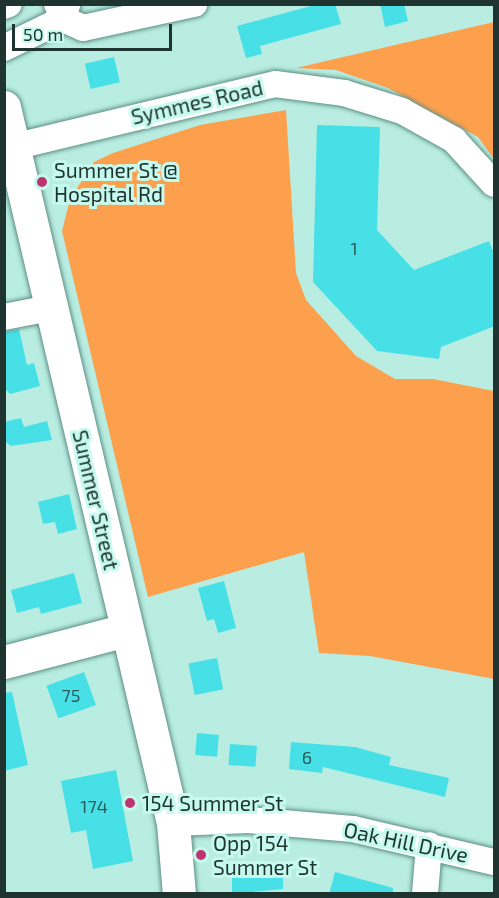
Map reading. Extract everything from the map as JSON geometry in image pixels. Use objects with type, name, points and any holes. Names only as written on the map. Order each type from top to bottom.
[{"type":"main road","name":"Summer Street","points":[[4,107],[17,146],[126,630],[173,823],[179,894]]},
{"type":"main road","points":[[4,662],[126,630]]},
{"type":"street","points":[[4,6],[9,4]]},
{"type":"street","points":[[4,48],[62,9],[83,28],[194,4]]},
{"type":"street","name":"Symmes Road","points":[[17,146],[275,84],[344,93],[402,111],[454,140],[495,184]]},
{"type":"street","points":[[4,316],[55,307]]},
{"type":"street","name":"Oak Hill Drive","points":[[173,823],[271,822],[353,829],[495,861]]},
{"type":"street","points":[[425,894],[429,845]]},
{"type":"shaded area","points":[[494,22],[494,159],[478,137],[388,88],[336,70],[296,68]]},
{"type":"shaded area","points":[[286,110],[296,273],[306,300],[356,356],[395,379],[433,379],[494,391],[494,679],[370,656],[319,653],[304,552],[148,597],[62,231],[70,199],[94,162],[113,153],[200,125]]},
{"type":"building","points":[[318,4],[335,4],[341,24],[260,46],[262,54],[246,58],[237,26]]},
{"type":"building","points":[[380,4],[404,4],[408,21],[385,27]]},
{"type":"building","points":[[114,57],[120,82],[91,89],[85,64]]},
{"type":"building","points":[[317,125],[380,127],[377,230],[414,270],[489,241],[495,256],[495,326],[441,347],[439,359],[377,351],[313,282]]},
{"type":"building","points":[[19,329],[27,365],[34,363],[40,386],[10,394],[4,388],[4,332]]},
{"type":"building","points":[[21,418],[24,427],[47,421],[52,440],[11,446],[4,441],[4,422]]},
{"type":"building","points":[[69,494],[77,529],[58,534],[55,522],[43,524],[38,502]]},
{"type":"building","points":[[74,573],[82,603],[41,614],[39,607],[17,613],[11,590]]},
{"type":"building","points":[[224,581],[236,628],[218,633],[214,619],[207,621],[198,588]]},
{"type":"building","points":[[217,658],[223,689],[195,695],[189,664]]},
{"type":"building","points":[[84,672],[96,705],[58,719],[46,686]]},
{"type":"building","points":[[12,692],[28,765],[4,771],[4,693]]},
{"type":"building","points":[[197,733],[219,735],[217,757],[195,755]]},
{"type":"building","points":[[291,742],[355,747],[391,757],[389,765],[449,778],[445,797],[323,767],[322,773],[289,769]]},
{"type":"building","points":[[230,744],[257,746],[255,767],[229,765]]},
{"type":"building","points":[[116,770],[133,861],[93,869],[86,830],[71,833],[61,781]]},
{"type":"building","points":[[239,866],[272,866],[273,872],[283,872],[283,889],[232,894],[232,873],[239,872]]},
{"type":"building","points":[[335,872],[393,888],[393,894],[329,894]]},
{"type":"place","name":"Summer St @ Hospital Rd","points":[[42,182]]},
{"type":"place","name":"154 Summer St","points":[[130,803]]},
{"type":"place","name":"Opp 154 Summer St","points":[[201,855]]}]
